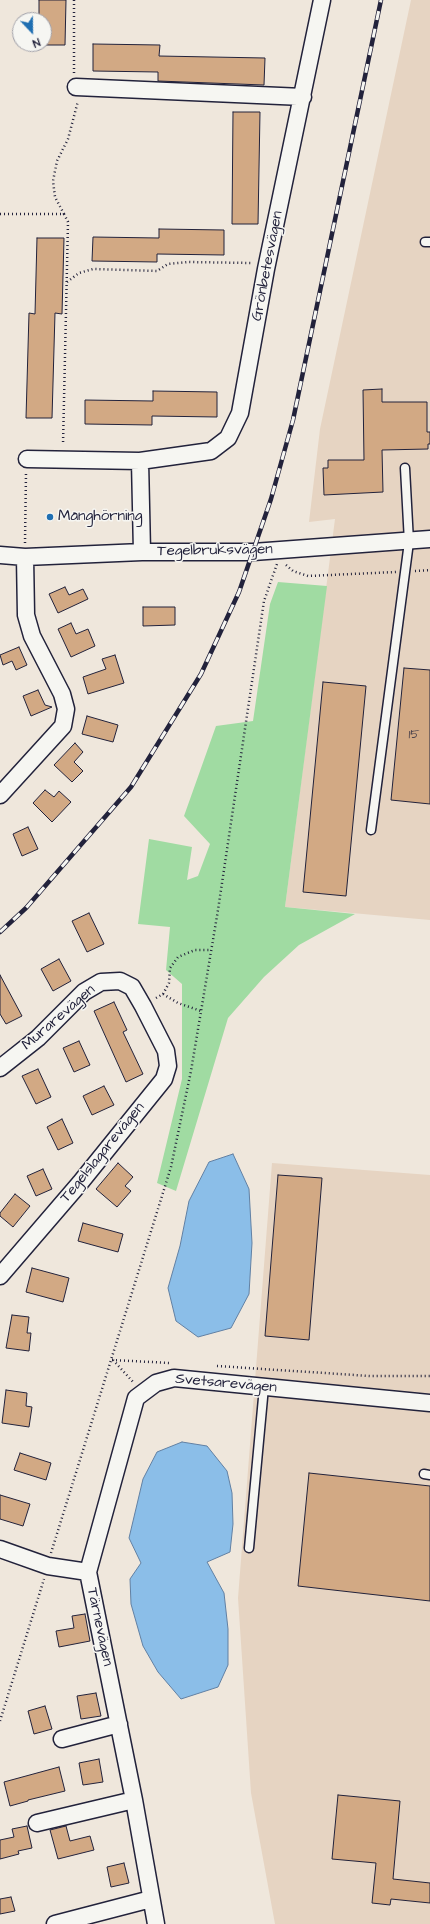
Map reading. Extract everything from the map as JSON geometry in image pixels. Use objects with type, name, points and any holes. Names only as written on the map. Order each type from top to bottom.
[{"type":"street","name":"Grönbetesvägen","points":[[27,459],[63,461],[140,461],[212,451],[228,438],[240,413],[268,263],[322,0]]},
{"type":"street","points":[[76,87],[303,96]]},
{"type":"street","points":[[140,461],[142,552]]},
{"type":"street","name":"Tegelbruksvägen","points":[[0,555],[25,552],[253,552],[409,542],[430,539]]},
{"type":"street","points":[[0,795],[63,726],[66,709],[62,694],[32,636],[26,615],[25,552]]},
{"type":"street","name":"Murarevägen","points":[[0,1068],[38,1038],[84,992],[101,982],[120,981],[132,987],[147,1013]]},
{"type":"street","name":"Tegelslagarevägen","points":[[0,1276],[80,1183],[164,1079],[168,1066],[166,1052],[147,1013]]},
{"type":"street","name":"Svetsarevägen","points":[[88,1572],[136,1398],[156,1383],[174,1378],[430,1403]]},
{"type":"street","name":"Tärnevägen","points":[[0,1548],[48,1566],[88,1572],[134,1800],[156,1924]]},
{"type":"street","points":[[62,1739],[119,1724]]},
{"type":"street","points":[[37,1823],[134,1800]]},
{"type":"street","points":[[54,1924],[151,1899]]},
{"type":"lane","points":[[371,830],[409,542],[405,468]]},
{"type":"lane","points":[[249,1548],[264,1387]]},
{"type":"path","points":[[63,461],[68,222],[55,197],[53,181],[57,161],[68,139],[75,115],[78,97],[74,78],[74,0]]},
{"type":"path","points":[[0,214],[64,214]]},
{"type":"path","points":[[66,283],[79,273],[93,269],[157,271],[168,264],[188,262],[268,263]]},
{"type":"path","points":[[25,552],[27,459]]},
{"type":"path","points":[[0,1721],[171,1167],[191,1071],[201,1011],[264,601],[278,562],[282,562],[293,571],[308,576],[430,570]]},
{"type":"path","points":[[147,1013],[163,994],[169,983],[170,968],[178,957],[195,950],[211,950]]},
{"type":"path","points":[[163,994],[178,1003],[201,1011]]},
{"type":"path","points":[[112,1360],[174,1363]]},
{"type":"path","points":[[112,1360],[142,1393]]},
{"type":"path","points":[[213,1366],[370,1376],[430,1376]]},
{"type":"shaded area","points":[[411,0],[430,0],[430,920],[285,907],[335,519],[309,522],[320,429]]},
{"type":"shaded area","points":[[272,1163],[430,1175],[430,1924],[275,1924],[251,1793],[238,1598]]},
{"type":"green space","points":[[278,582],[327,586],[285,907],[355,914],[299,945],[264,977],[228,1018],[176,1191],[157,1183],[182,1079],[182,984],[166,970],[170,927],[138,924],[149,839],[192,847],[187,880],[198,876],[210,844],[184,816],[216,726],[253,721],[270,604]]},
{"type":"water","points":[[233,1154],[249,1189],[252,1243],[249,1294],[231,1328],[198,1337],[176,1321],[168,1288],[180,1246],[189,1201],[209,1162]]},
{"type":"water","points":[[182,1442],[207,1446],[227,1471],[232,1493],[233,1524],[230,1552],[207,1562],[224,1593],[228,1629],[228,1665],[218,1687],[181,1699],[158,1672],[143,1646],[131,1604],[130,1579],[141,1563],[129,1538],[143,1479],[157,1452]]},
{"type":"building","points":[[39,0],[66,0],[65,45],[52,45],[52,12],[39,12]]},
{"type":"building","points":[[93,44],[160,45],[159,56],[265,58],[264,85],[158,81],[158,72],[93,71]]},
{"type":"building","points":[[233,112],[260,112],[258,224],[232,224]]},
{"type":"building","points":[[159,229],[224,230],[224,255],[157,254],[157,262],[92,261],[93,237],[159,238]]},
{"type":"building","points":[[37,238],[64,238],[62,314],[55,313],[52,418],[26,418],[29,313],[35,314]]},
{"type":"building","points":[[382,389],[382,402],[427,402],[427,432],[430,432],[430,444],[428,444],[428,449],[382,450],[383,492],[324,495],[323,468],[328,468],[328,460],[364,460],[363,390]]},
{"type":"building","points":[[153,391],[217,392],[217,417],[152,416],[152,425],[85,424],[85,400],[153,401]]},
{"type":"building","points":[[65,587],[69,595],[83,589],[88,599],[58,613],[49,594]]},
{"type":"building","points":[[143,607],[175,607],[175,625],[143,626]]},
{"type":"building","points":[[71,623],[76,634],[88,629],[95,646],[71,657],[58,629]]},
{"type":"building","points":[[19,647],[27,665],[16,670],[12,661],[3,665],[0,655]]},
{"type":"building","points":[[115,655],[124,683],[88,694],[83,677],[106,669],[102,659]]},
{"type":"building","points":[[404,668],[430,670],[430,804],[391,800]]},
{"type":"building","points":[[323,682],[366,686],[346,896],[303,892]]},
{"type":"building","points":[[38,690],[45,705],[52,707],[31,716],[23,696]]},
{"type":"building","points":[[87,716],[118,725],[113,742],[82,734]]},
{"type":"building","points":[[75,743],[83,752],[74,762],[83,771],[72,782],[54,765]]},
{"type":"building","points":[[45,790],[54,797],[59,791],[71,802],[52,822],[33,803]]},
{"type":"building","points":[[28,827],[38,849],[22,856],[13,834]]},
{"type":"building","points":[[89,913],[104,944],[87,952],[72,921]]},
{"type":"building","points":[[59,959],[71,981],[53,991],[41,969]]},
{"type":"building","points":[[0,975],[22,1016],[6,1024],[0,1014]]},
{"type":"building","points":[[114,1002],[127,1030],[123,1032],[143,1074],[126,1082],[94,1011]]},
{"type":"building","points":[[79,1041],[90,1065],[74,1072],[63,1048]]},
{"type":"building","points":[[38,1069],[51,1097],[36,1104],[22,1076]]},
{"type":"building","points":[[104,1086],[114,1105],[92,1115],[83,1096]]},
{"type":"building","points":[[62,1119],[73,1143],[58,1150],[47,1127]]},
{"type":"building","points":[[118,1163],[133,1177],[125,1186],[131,1191],[117,1207],[96,1189]]},
{"type":"building","points":[[43,1169],[52,1189],[36,1196],[27,1176]]},
{"type":"building","points":[[278,1175],[322,1178],[309,1340],[265,1336]]},
{"type":"building","points":[[15,1194],[30,1206],[13,1227],[0,1216],[0,1213]]},
{"type":"building","points":[[83,1223],[123,1234],[118,1252],[78,1241]]},
{"type":"building","points":[[32,1268],[69,1278],[63,1302],[26,1292]]},
{"type":"building","points":[[12,1315],[29,1317],[27,1333],[31,1333],[29,1351],[6,1348]]},
{"type":"building","points":[[6,1390],[27,1393],[26,1406],[32,1407],[29,1427],[2,1423]]},
{"type":"building","points":[[20,1453],[51,1463],[46,1480],[14,1470]]},
{"type":"building","points":[[309,1473],[430,1486],[430,1601],[298,1586]]},
{"type":"building","points":[[0,1495],[30,1504],[23,1526],[0,1519]]},
{"type":"building","points":[[85,1614],[90,1641],[59,1647],[56,1631],[74,1628],[72,1616]]},
{"type":"building","points":[[96,1693],[101,1716],[81,1719],[77,1696]]},
{"type":"building","points":[[45,1706],[52,1729],[34,1734],[28,1711]]},
{"type":"building","points":[[99,1759],[103,1782],[83,1785],[79,1763]]},
{"type":"building","points":[[59,1767],[65,1791],[10,1806],[4,1782]]},
{"type":"building","points":[[338,1795],[400,1801],[393,1879],[430,1883],[430,1903],[391,1899],[390,1905],[372,1903],[376,1863],[332,1859]]},
{"type":"building","points":[[27,1826],[32,1848],[18,1851],[19,1854],[0,1859],[0,1840],[14,1837],[12,1829]]},
{"type":"building","points":[[66,1826],[70,1841],[90,1836],[94,1850],[58,1859],[50,1830]]},
{"type":"building","points":[[124,1863],[129,1883],[111,1887],[107,1867]]},
{"type":"building","points":[[11,1897],[15,1911],[0,1914],[0,1899]]},
{"type":"railway","points":[[0,932],[26,908],[131,787],[201,674],[239,592],[271,499],[293,420],[381,0]]},
{"type":"place","name":"Månghörning","points":[[50,517]]}]
